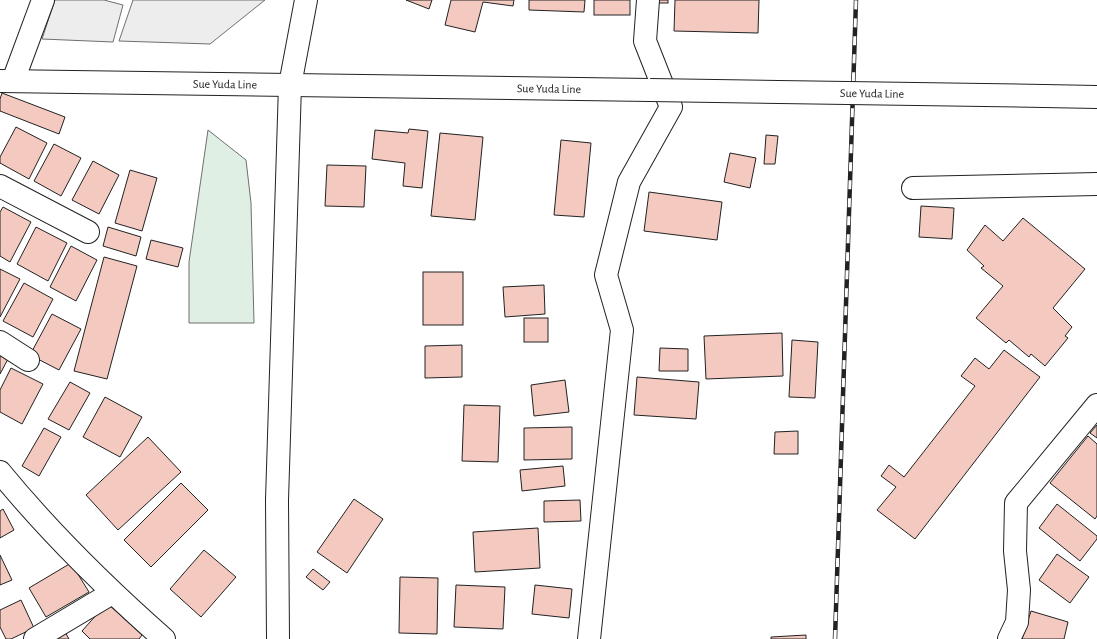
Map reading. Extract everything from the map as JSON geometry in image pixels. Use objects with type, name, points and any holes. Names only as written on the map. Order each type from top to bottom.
[{"type":"street","points":[[7,81],[43,0]]},
{"type":"street","points":[[278,639],[277,500],[290,85],[306,0]]},
{"type":"street","points":[[589,639],[622,330],[606,274],[629,182],[671,107],[645,41],[648,0]]},
{"type":"street","name":"Sue Yuda Line","points":[[7,81],[1097,97]]},
{"type":"street","points":[[913,188],[1097,184]]},
{"type":"street","points":[[0,186],[88,232]]},
{"type":"street","points":[[0,342],[28,360]]},
{"type":"street","points":[[1009,639],[1017,622],[1018,596],[1015,551],[1016,503],[1097,405]]},
{"type":"street","points":[[0,472],[33,512],[112,593],[164,639]]},
{"type":"street","points":[[35,639],[112,593]]},
{"type":"green space","points":[[208,130],[246,160],[251,203],[254,323],[189,323],[189,262]]},
{"type":"shaded area","points":[[55,0],[104,0],[123,5],[113,42],[42,39]]},
{"type":"shaded area","points":[[133,0],[265,0],[210,44],[119,41]]},
{"type":"building","points":[[406,0],[432,0],[429,9]]},
{"type":"building","points":[[451,0],[514,0],[513,6],[483,2],[475,32],[445,25]]},
{"type":"building","points":[[529,0],[585,0],[584,12],[529,10]]},
{"type":"building","points":[[594,0],[630,0],[630,15],[594,15]]},
{"type":"building","points":[[656,0],[668,0],[668,3],[656,3]]},
{"type":"building","points":[[675,0],[759,0],[758,33],[674,31]]},
{"type":"building","points":[[2,93],[65,117],[59,134],[0,111],[0,99]]},
{"type":"building","points":[[16,127],[47,143],[29,179],[0,163],[0,157]]},
{"type":"building","points":[[409,129],[428,131],[422,188],[403,186],[405,163],[372,159],[375,130],[408,133]]},
{"type":"building","points":[[440,133],[483,137],[475,220],[431,216]]},
{"type":"building","points":[[766,135],[778,136],[775,164],[764,164]]},
{"type":"building","points":[[561,140],[591,143],[584,217],[554,215]]},
{"type":"building","points":[[54,144],[81,158],[61,196],[34,181]]},
{"type":"building","points":[[730,153],[756,158],[750,188],[724,182]]},
{"type":"building","points":[[93,161],[119,175],[99,214],[72,200]]},
{"type":"building","points":[[327,165],[366,166],[364,207],[325,206]]},
{"type":"building","points":[[130,170],[157,178],[142,231],[115,223]]},
{"type":"building","points":[[649,192],[722,202],[717,240],[644,231]]},
{"type":"building","points":[[921,206],[954,208],[952,239],[919,237]]},
{"type":"building","points":[[3,207],[31,222],[10,262],[0,256],[0,212]]},
{"type":"building","points":[[1023,218],[1085,269],[1053,308],[1072,327],[1065,336],[1068,338],[1045,366],[1031,354],[1029,357],[1009,340],[1006,343],[976,318],[1003,286],[981,268],[984,266],[967,250],[985,225],[1003,241]]},
{"type":"building","points":[[36,227],[67,243],[48,281],[17,264]]},
{"type":"building","points":[[108,227],[141,237],[136,256],[103,246]]},
{"type":"building","points":[[151,240],[183,248],[178,267],[146,259]]},
{"type":"building","points":[[71,246],[97,260],[76,301],[50,287]]},
{"type":"building","points":[[104,257],[137,266],[107,379],[74,371]]},
{"type":"building","points":[[0,269],[20,279],[0,317]]},
{"type":"building","points":[[423,272],[463,272],[463,325],[423,325]]},
{"type":"building","points":[[24,283],[53,299],[33,337],[3,321]]},
{"type":"building","points":[[544,285],[545,314],[505,317],[503,287]]},
{"type":"building","points":[[52,314],[81,329],[59,370],[30,355]]},
{"type":"building","points":[[524,318],[548,318],[548,342],[524,342]]},
{"type":"building","points":[[782,333],[783,376],[706,379],[704,336]]},
{"type":"building","points":[[792,340],[818,342],[815,398],[789,397]]},
{"type":"building","points":[[462,345],[462,377],[425,378],[425,346]]},
{"type":"building","points":[[660,348],[688,349],[688,371],[659,371]]},
{"type":"building","points":[[1004,350],[1040,377],[915,539],[877,510],[896,487],[881,476],[889,465],[904,477],[975,386],[961,376],[975,358],[989,369]]},
{"type":"building","points":[[0,355],[8,359],[0,374]]},
{"type":"building","points":[[11,368],[43,384],[22,424],[0,412],[0,390]]},
{"type":"building","points":[[637,377],[699,382],[696,419],[634,415]]},
{"type":"building","points":[[565,380],[569,412],[534,416],[531,385]]},
{"type":"building","points":[[70,382],[90,393],[69,430],[48,419]]},
{"type":"building","points":[[105,397],[142,417],[120,457],[83,437]]},
{"type":"building","points":[[464,405],[500,406],[498,462],[462,461]]},
{"type":"building","points":[[1097,425],[1097,438],[1090,433]]},
{"type":"building","points":[[572,427],[572,459],[524,460],[524,428]]},
{"type":"building","points":[[44,428],[61,437],[39,476],[22,466]]},
{"type":"building","points":[[798,431],[798,454],[774,454],[775,432]]},
{"type":"building","points":[[1088,436],[1097,444],[1097,516],[1095,519],[1050,483]]},
{"type":"building","points":[[148,437],[181,472],[118,530],[86,495]]},
{"type":"building","points":[[563,466],[565,486],[522,491],[520,470]]},
{"type":"building","points":[[181,483],[208,510],[151,567],[124,540]]},
{"type":"building","points":[[354,499],[383,519],[347,573],[317,552]]},
{"type":"building","points":[[580,500],[581,521],[544,522],[544,501]]},
{"type":"building","points":[[1057,504],[1097,536],[1097,539],[1080,561],[1039,528]]},
{"type":"building","points":[[3,509],[14,530],[0,538],[0,511]]},
{"type":"building","points":[[538,528],[540,568],[475,572],[473,532]]},
{"type":"building","points":[[204,550],[236,577],[201,617],[170,589]]},
{"type":"building","points":[[1057,554],[1089,577],[1070,603],[1039,580]]},
{"type":"building","points":[[0,555],[12,580],[0,585]]},
{"type":"building","points":[[71,563],[89,592],[46,617],[29,588]]},
{"type":"building","points":[[313,569],[330,582],[323,590],[306,577]]},
{"type":"building","points":[[400,577],[438,578],[437,634],[399,633]]},
{"type":"building","points":[[456,585],[505,587],[503,629],[454,627]]},
{"type":"building","points":[[535,585],[572,589],[569,618],[532,614]]},
{"type":"building","points":[[21,600],[34,628],[11,639],[6,639],[0,627],[0,610]]},
{"type":"building","points":[[107,603],[142,635],[139,639],[90,639],[82,631]]},
{"type":"building","points":[[1031,611],[1068,622],[1064,639],[1022,639]]},
{"type":"building","points":[[65,632],[69,639],[54,639]]},
{"type":"building","points":[[806,635],[806,639],[771,639],[771,637]]},
{"type":"railway","points":[[835,639],[856,0]]}]
